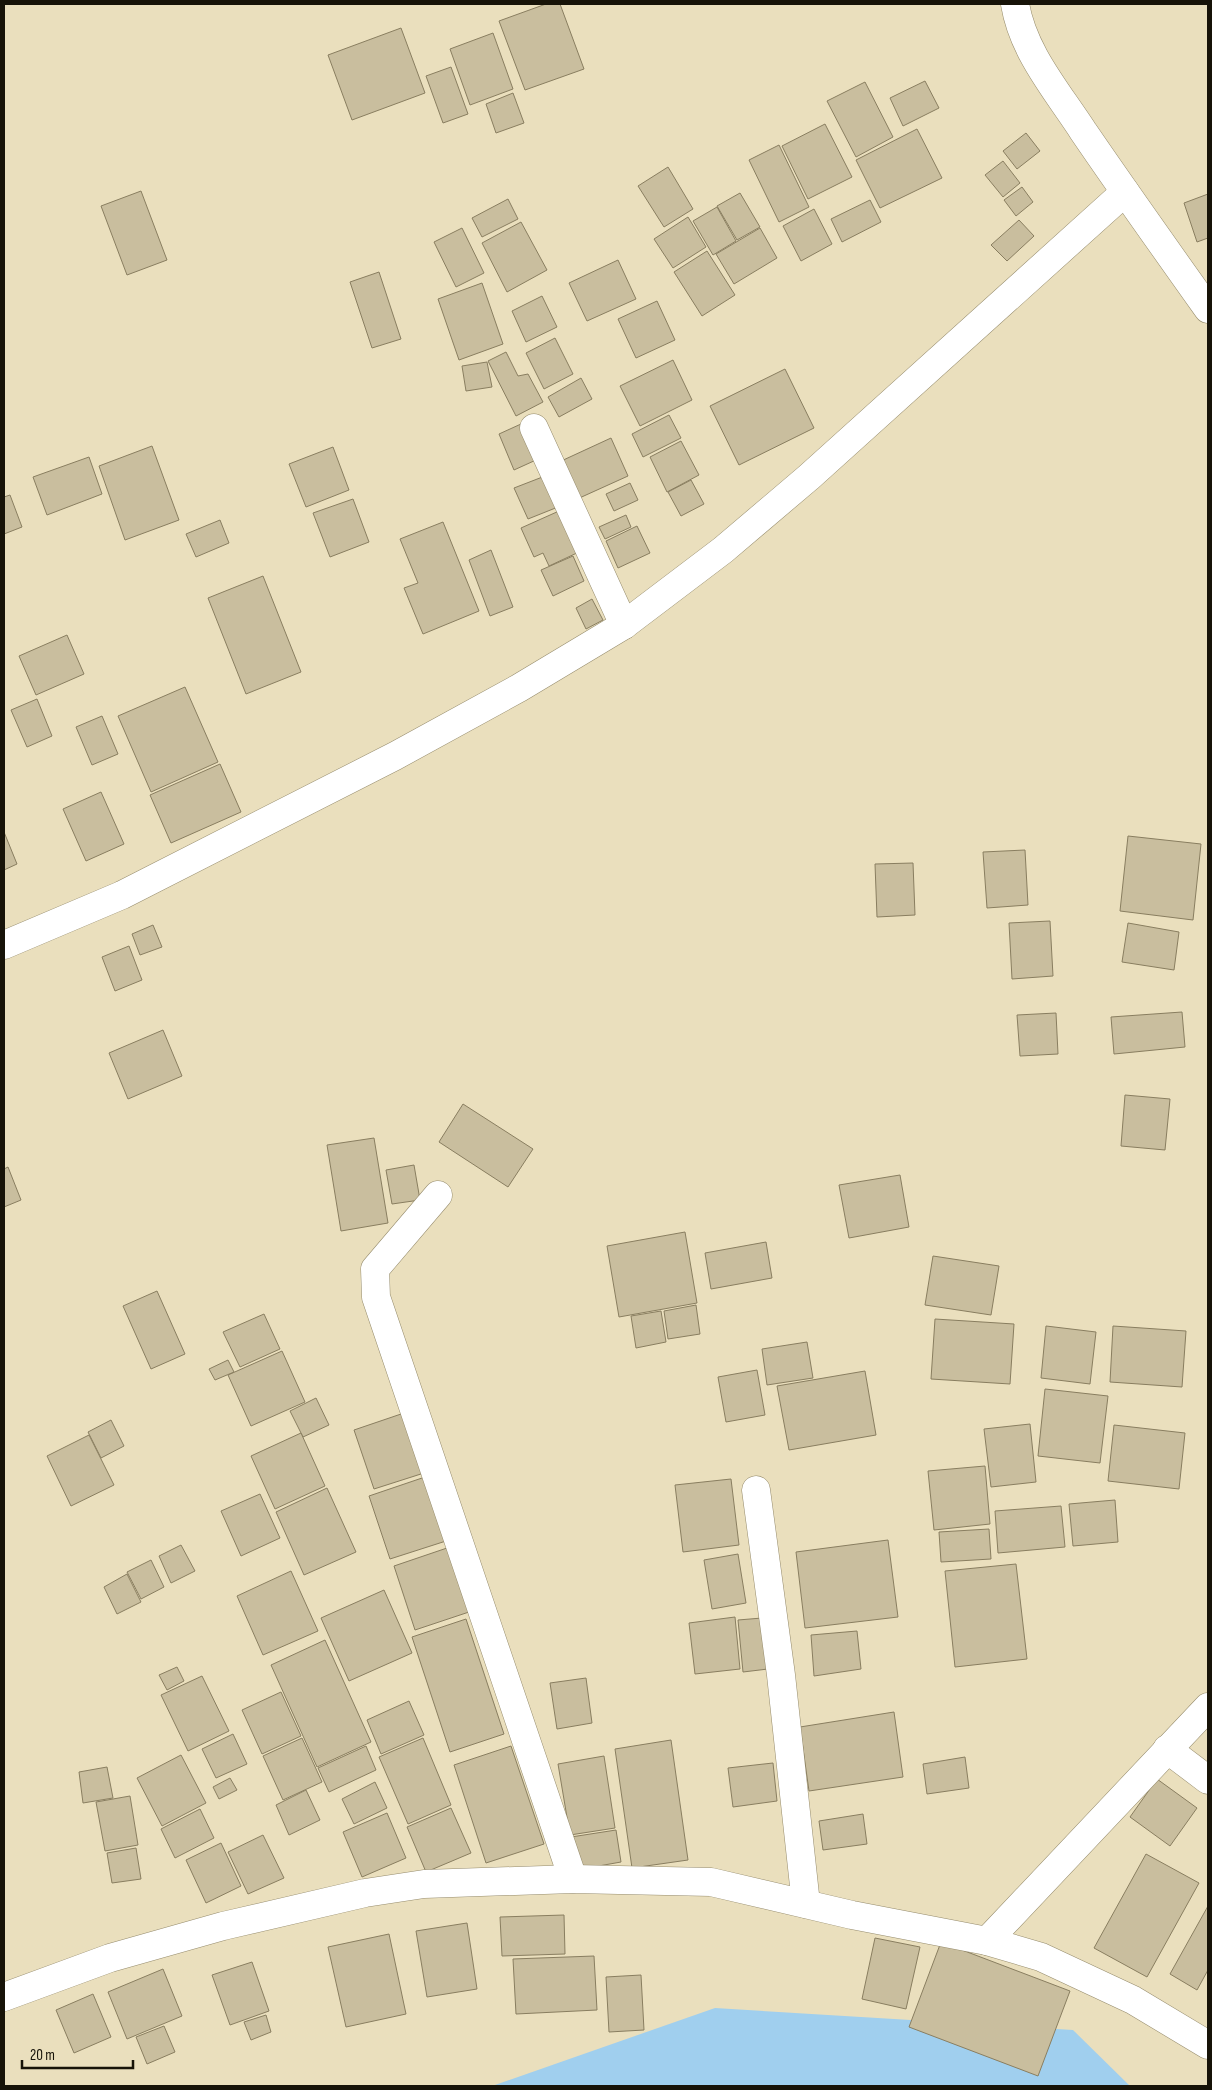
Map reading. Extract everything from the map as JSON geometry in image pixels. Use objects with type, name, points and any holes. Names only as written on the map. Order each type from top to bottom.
[{"type":"street","points":[[1015,4],[1017,18],[1032,54],[1125,192],[1208,309]]},
{"type":"street","points":[[4,945],[122,895],[395,756],[519,688],[624,625],[724,550],[802,483],[1125,192]]},
{"type":"street","points":[[534,428],[624,625]]},
{"type":"street","points":[[438,1195],[374,1269],[376,1297],[573,1878]]},
{"type":"street","points":[[756,1490],[781,1675],[806,1904]]},
{"type":"street","points":[[988,1941],[1208,1707]]},
{"type":"street","points":[[1167,1749],[1208,1780]]},
{"type":"street","points":[[4,1997],[110,1958],[223,1926],[365,1893],[424,1884],[573,1878],[710,1882],[806,1904],[988,1941],[1041,1957],[1134,2000],[1208,2045]]},
{"type":"water","points":[[715,2008],[1073,2030],[1130,2086],[492,2086]]},
{"type":"building","points":[[546,4],[560,4],[584,69],[525,90],[499,21]]},
{"type":"building","points":[[401,28],[425,93],[352,120],[328,55]]},
{"type":"building","points":[[493,33],[513,89],[470,105],[450,49]]},
{"type":"building","points":[[451,67],[468,114],[443,123],[426,76]]},
{"type":"building","points":[[925,81],[939,108],[903,126],[890,98]]},
{"type":"building","points":[[865,82],[893,137],[856,157],[827,101]]},
{"type":"building","points":[[513,93],[524,123],[496,133],[486,104]]},
{"type":"building","points":[[825,124],[852,177],[808,199],[782,146]]},
{"type":"building","points":[[917,129],[942,178],[880,208],[856,160]]},
{"type":"building","points":[[1026,133],[1040,151],[1017,169],[1003,151]]},
{"type":"building","points":[[779,145],[809,207],[779,222],[749,160]]},
{"type":"building","points":[[1003,161],[1020,183],[1003,197],[985,175]]},
{"type":"building","points":[[668,167],[693,209],[664,227],[638,186]]},
{"type":"building","points":[[1022,187],[1033,202],[1016,216],[1004,200]]},
{"type":"building","points":[[141,191],[167,260],[127,275],[101,206]]},
{"type":"building","points":[[740,193],[760,227],[737,240],[717,206]]},
{"type":"building","points":[[1208,194],[1208,238],[1197,242],[1184,203]]},
{"type":"building","points":[[508,199],[518,219],[482,237],[472,218]]},
{"type":"building","points":[[870,200],[881,222],[842,242],[831,219]]},
{"type":"building","points":[[717,207],[736,241],[713,255],[693,221]]},
{"type":"building","points":[[814,209],[832,244],[801,261],[783,226]]},
{"type":"building","points":[[688,217],[706,247],[673,268],[654,239]]},
{"type":"building","points":[[1019,220],[1034,236],[1007,261],[991,245]]},
{"type":"building","points":[[521,222],[547,270],[507,292],[482,243]]},
{"type":"building","points":[[462,228],[484,273],[456,287],[434,242]]},
{"type":"building","points":[[760,228],[777,258],[734,284],[716,254]]},
{"type":"building","points":[[707,251],[735,295],[702,316],[674,272]]},
{"type":"building","points":[[618,260],[636,299],[587,321],[569,283]]},
{"type":"building","points":[[379,272],[401,339],[372,348],[350,282]]},
{"type":"building","points":[[482,283],[503,344],[459,360],[438,299]]},
{"type":"building","points":[[542,296],[557,327],[526,342],[512,311]]},
{"type":"building","points":[[657,301],[675,340],[636,358],[618,319]]},
{"type":"building","points":[[555,338],[573,374],[544,389],[526,353]]},
{"type":"building","points":[[506,352],[518,376],[528,374],[543,402],[516,416],[488,361]]},
{"type":"building","points":[[673,360],[692,400],[640,426],[620,386]]},
{"type":"building","points":[[487,362],[492,387],[466,391],[462,366]]},
{"type":"building","points":[[785,369],[814,428],[739,465],[710,406]]},
{"type":"building","points":[[581,378],[592,399],[559,417],[548,397]]},
{"type":"building","points":[[669,415],[681,438],[643,457],[632,434]]},
{"type":"building","points":[[521,424],[536,460],[514,470],[499,434]]},
{"type":"building","points":[[611,438],[628,476],[575,500],[559,462]]},
{"type":"building","points":[[681,441],[699,475],[667,492],[650,457]]},
{"type":"building","points":[[152,446],[179,520],[125,540],[99,466]]},
{"type":"building","points":[[333,447],[349,490],[306,507],[289,464]]},
{"type":"building","points":[[89,457],[102,494],[47,515],[33,477]]},
{"type":"building","points":[[545,476],[558,507],[528,519],[514,488]]},
{"type":"building","points":[[691,480],[704,504],[681,516],[668,492]]},
{"type":"building","points":[[630,483],[638,500],[614,511],[606,494]]},
{"type":"building","points":[[10,495],[22,527],[4,534],[4,497]]},
{"type":"building","points":[[353,499],[369,542],[330,557],[313,513]]},
{"type":"building","points":[[559,511],[579,552],[549,566],[543,553],[534,557],[521,528]]},
{"type":"building","points":[[626,515],[631,527],[605,539],[599,527]]},
{"type":"building","points":[[220,520],[229,543],[196,557],[186,534]]},
{"type":"building","points":[[443,522],[479,611],[423,634],[404,588],[418,583],[400,539]]},
{"type":"building","points":[[637,526],[650,553],[618,568],[606,541]]},
{"type":"building","points":[[491,550],[513,607],[490,616],[469,560]]},
{"type":"building","points":[[573,556],[584,581],[553,596],[541,570]]},
{"type":"building","points":[[263,576],[301,672],[246,694],[208,598]]},
{"type":"building","points":[[592,599],[603,620],[586,629],[576,608]]},
{"type":"building","points":[[67,635],[84,674],[36,695],[19,656]]},
{"type":"building","points":[[185,687],[218,762],[151,792],[118,716]]},
{"type":"building","points":[[37,699],[52,736],[27,747],[11,710]]},
{"type":"building","points":[[102,716],[118,754],[92,765],[76,727]]},
{"type":"building","points":[[220,764],[241,812],[171,843],[150,795]]},
{"type":"building","points":[[101,792],[124,844],[86,861],[63,809]]},
{"type":"building","points":[[4,832],[17,864],[4,870]]},
{"type":"building","points":[[1128,836],[1201,844],[1193,920],[1120,911]]},
{"type":"building","points":[[1025,850],[1028,905],[987,908],[983,852]]},
{"type":"building","points":[[913,863],[915,915],[877,917],[875,864]]},
{"type":"building","points":[[1050,921],[1053,976],[1012,979],[1009,923]]},
{"type":"building","points":[[1128,923],[1179,932],[1174,970],[1122,962]]},
{"type":"building","points":[[153,925],[162,947],[140,955],[132,934]]},
{"type":"building","points":[[129,946],[142,980],[115,991],[102,957]]},
{"type":"building","points":[[1182,1012],[1185,1047],[1114,1054],[1111,1017]]},
{"type":"building","points":[[1056,1013],[1058,1054],[1020,1056],[1017,1015]]},
{"type":"building","points":[[163,1030],[182,1076],[128,1099],[109,1053]]},
{"type":"building","points":[[1125,1095],[1170,1099],[1165,1150],[1121,1146]]},
{"type":"building","points":[[463,1104],[533,1149],[508,1187],[439,1142]]},
{"type":"building","points":[[374,1138],[388,1223],[341,1231],[327,1145]]},
{"type":"building","points":[[414,1165],[420,1200],[392,1204],[386,1170]]},
{"type":"building","points":[[8,1167],[21,1200],[4,1207],[4,1169]]},
{"type":"building","points":[[900,1175],[909,1227],[849,1238],[839,1185]]},
{"type":"building","points":[[685,1232],[697,1303],[619,1317],[607,1246]]},
{"type":"building","points":[[766,1242],[772,1278],[711,1289],[705,1253]]},
{"type":"building","points":[[933,1256],[999,1266],[991,1315],[925,1305]]},
{"type":"building","points":[[157,1291],[185,1354],[151,1369],[123,1306]]},
{"type":"building","points":[[696,1305],[700,1334],[668,1339],[664,1311]]},
{"type":"building","points":[[661,1311],[666,1342],[636,1348],[631,1316]]},
{"type":"building","points":[[264,1314],[280,1349],[240,1367],[223,1332]]},
{"type":"building","points":[[935,1319],[1014,1324],[1010,1384],[931,1379]]},
{"type":"building","points":[[1046,1326],[1096,1332],[1090,1384],[1041,1378]]},
{"type":"building","points":[[1113,1326],[1186,1331],[1182,1387],[1110,1382]]},
{"type":"building","points":[[807,1342],[813,1378],[767,1385],[762,1349]]},
{"type":"building","points":[[282,1351],[305,1402],[251,1426],[228,1375]]},
{"type":"building","points":[[228,1360],[234,1372],[215,1380],[209,1369]]},
{"type":"building","points":[[757,1370],[765,1415],[726,1422],[718,1377]]},
{"type":"building","points":[[865,1371],[876,1435],[789,1450],[777,1386]]},
{"type":"building","points":[[1045,1389],[1108,1396],[1100,1463],[1038,1456]]},
{"type":"building","points":[[316,1398],[329,1425],[303,1437],[290,1411]]},
{"type":"building","points":[[404,1413],[424,1473],[374,1489],[354,1430]]},
{"type":"building","points":[[111,1420],[124,1446],[101,1458],[88,1432]]},
{"type":"building","points":[[1030,1424],[1036,1482],[991,1487],[984,1429]]},
{"type":"building","points":[[1114,1425],[1185,1433],[1179,1489],[1108,1481]]},
{"type":"building","points":[[301,1433],[325,1486],[275,1509],[251,1456]]},
{"type":"building","points":[[89,1435],[114,1485],[71,1506],[47,1456]]},
{"type":"building","points":[[985,1466],[990,1524],[934,1530],[928,1471]]},
{"type":"building","points":[[425,1477],[446,1541],[390,1559],[369,1496]]},
{"type":"building","points":[[731,1479],[739,1545],[683,1552],[675,1485]]},
{"type":"building","points":[[327,1488],[356,1552],[304,1575],[276,1512]]},
{"type":"building","points":[[260,1494],[280,1538],[241,1556],[221,1511]]},
{"type":"building","points":[[1115,1500],[1118,1542],[1073,1546],[1069,1504]]},
{"type":"building","points":[[1061,1506],[1065,1547],[998,1553],[995,1511]]},
{"type":"building","points":[[989,1529],[991,1559],[941,1562],[939,1532]]},
{"type":"building","points":[[888,1540],[898,1617],[805,1628],[796,1552]]},
{"type":"building","points":[[181,1545],[195,1571],[171,1583],[159,1556]]},
{"type":"building","points":[[447,1548],[469,1612],[415,1630],[394,1566]]},
{"type":"building","points":[[738,1554],[746,1603],[712,1609],[704,1560]]},
{"type":"building","points":[[151,1560],[164,1587],[141,1599],[127,1572]]},
{"type":"building","points":[[1016,1564],[1027,1659],[955,1667],[945,1571]]},
{"type":"building","points":[[291,1571],[318,1631],[263,1655],[237,1596]]},
{"type":"building","points":[[127,1574],[141,1602],[117,1614],[104,1587]]},
{"type":"building","points":[[384,1590],[412,1653],[349,1681],[321,1618]]},
{"type":"building","points":[[735,1617],[740,1669],[695,1674],[689,1623]]},
{"type":"building","points":[[762,1618],[768,1669],[743,1672],[738,1620]]},
{"type":"building","points":[[466,1619],[504,1734],[450,1752],[412,1637]]},
{"type":"building","points":[[857,1631],[861,1669],[814,1676],[811,1635]]},
{"type":"building","points":[[325,1640],[371,1742],[317,1767],[271,1665]]},
{"type":"building","points":[[177,1667],[184,1681],[167,1690],[159,1675]]},
{"type":"building","points":[[202,1676],[229,1731],[188,1751],[161,1695]]},
{"type":"building","points":[[586,1678],[592,1723],[557,1729],[550,1683]]},
{"type":"building","points":[[281,1692],[301,1736],[262,1754],[242,1710]]},
{"type":"building","points":[[409,1701],[424,1735],[381,1754],[367,1720]]},
{"type":"building","points":[[894,1712],[903,1777],[809,1791],[800,1727]]},
{"type":"building","points":[[233,1734],[247,1764],[216,1778],[202,1749]]},
{"type":"building","points":[[302,1738],[322,1782],[283,1800],[263,1756]]},
{"type":"building","points":[[423,1738],[451,1805],[408,1824],[379,1757]]},
{"type":"building","points":[[671,1740],[688,1860],[632,1868],[615,1749]]},
{"type":"building","points":[[366,1746],[376,1770],[329,1792],[318,1768]]},
{"type":"building","points":[[511,1746],[544,1844],[486,1863],[454,1765]]},
{"type":"building","points":[[181,1755],[206,1803],[162,1826],[137,1778]]},
{"type":"building","points":[[604,1756],[615,1828],[570,1835],[558,1764]]},
{"type":"building","points":[[965,1757],[969,1788],[927,1794],[923,1764]]},
{"type":"building","points":[[773,1763],[777,1801],[733,1807],[728,1768]]},
{"type":"building","points":[[107,1767],[113,1798],[83,1803],[79,1772]]},
{"type":"building","points":[[230,1778],[237,1790],[219,1799],[213,1787]]},
{"type":"building","points":[[1157,1779],[1197,1808],[1170,1846],[1130,1817]]},
{"type":"building","points":[[375,1782],[387,1808],[354,1824],[342,1799]]},
{"type":"building","points":[[306,1790],[320,1820],[289,1835],[276,1805]]},
{"type":"building","points":[[130,1796],[138,1845],[105,1851],[96,1802]]},
{"type":"building","points":[[451,1808],[471,1853],[426,1872],[407,1827]]},
{"type":"building","points":[[200,1809],[214,1838],[175,1858],[161,1829]]},
{"type":"building","points":[[387,1813],[406,1858],[362,1877],[343,1832]]},
{"type":"building","points":[[863,1814],[867,1844],[823,1850],[819,1821]]},
{"type":"building","points":[[616,1830],[621,1862],[576,1870],[571,1837]]},
{"type":"building","points":[[263,1835],[284,1878],[248,1894],[228,1852]]},
{"type":"building","points":[[221,1843],[241,1886],[206,1903],[186,1860]]},
{"type":"building","points":[[136,1848],[141,1879],[112,1883],[107,1853]]},
{"type":"building","points":[[1146,1854],[1199,1883],[1147,1977],[1094,1948]]},
{"type":"building","points":[[1208,1906],[1208,1970],[1197,1990],[1170,1974]]},
{"type":"building","points":[[564,1915],[565,1954],[502,1956],[500,1917]]},
{"type":"building","points":[[467,1923],[477,1989],[427,1997],[416,1931]]},
{"type":"building","points":[[389,1934],[406,2014],[346,2027],[328,1947]]},
{"type":"building","points":[[875,1938],[920,1947],[906,2009],[862,1999]]},
{"type":"building","points":[[941,1942],[1070,1991],[1038,2076],[909,2027]]},
{"type":"building","points":[[594,1956],[597,2010],[516,2014],[513,1959]]},
{"type":"building","points":[[252,1962],[269,2011],[230,2025],[212,1975]]},
{"type":"building","points":[[163,1969],[182,2016],[127,2039],[108,1992]]},
{"type":"building","points":[[641,1975],[644,2030],[609,2032],[606,1977]]},
{"type":"building","points":[[93,1994],[111,2037],[74,2053],[56,2010]]},
{"type":"building","points":[[266,2015],[271,2032],[251,2040],[244,2022]]},
{"type":"building","points":[[164,2026],[175,2052],[147,2064],[136,2037]]}]
